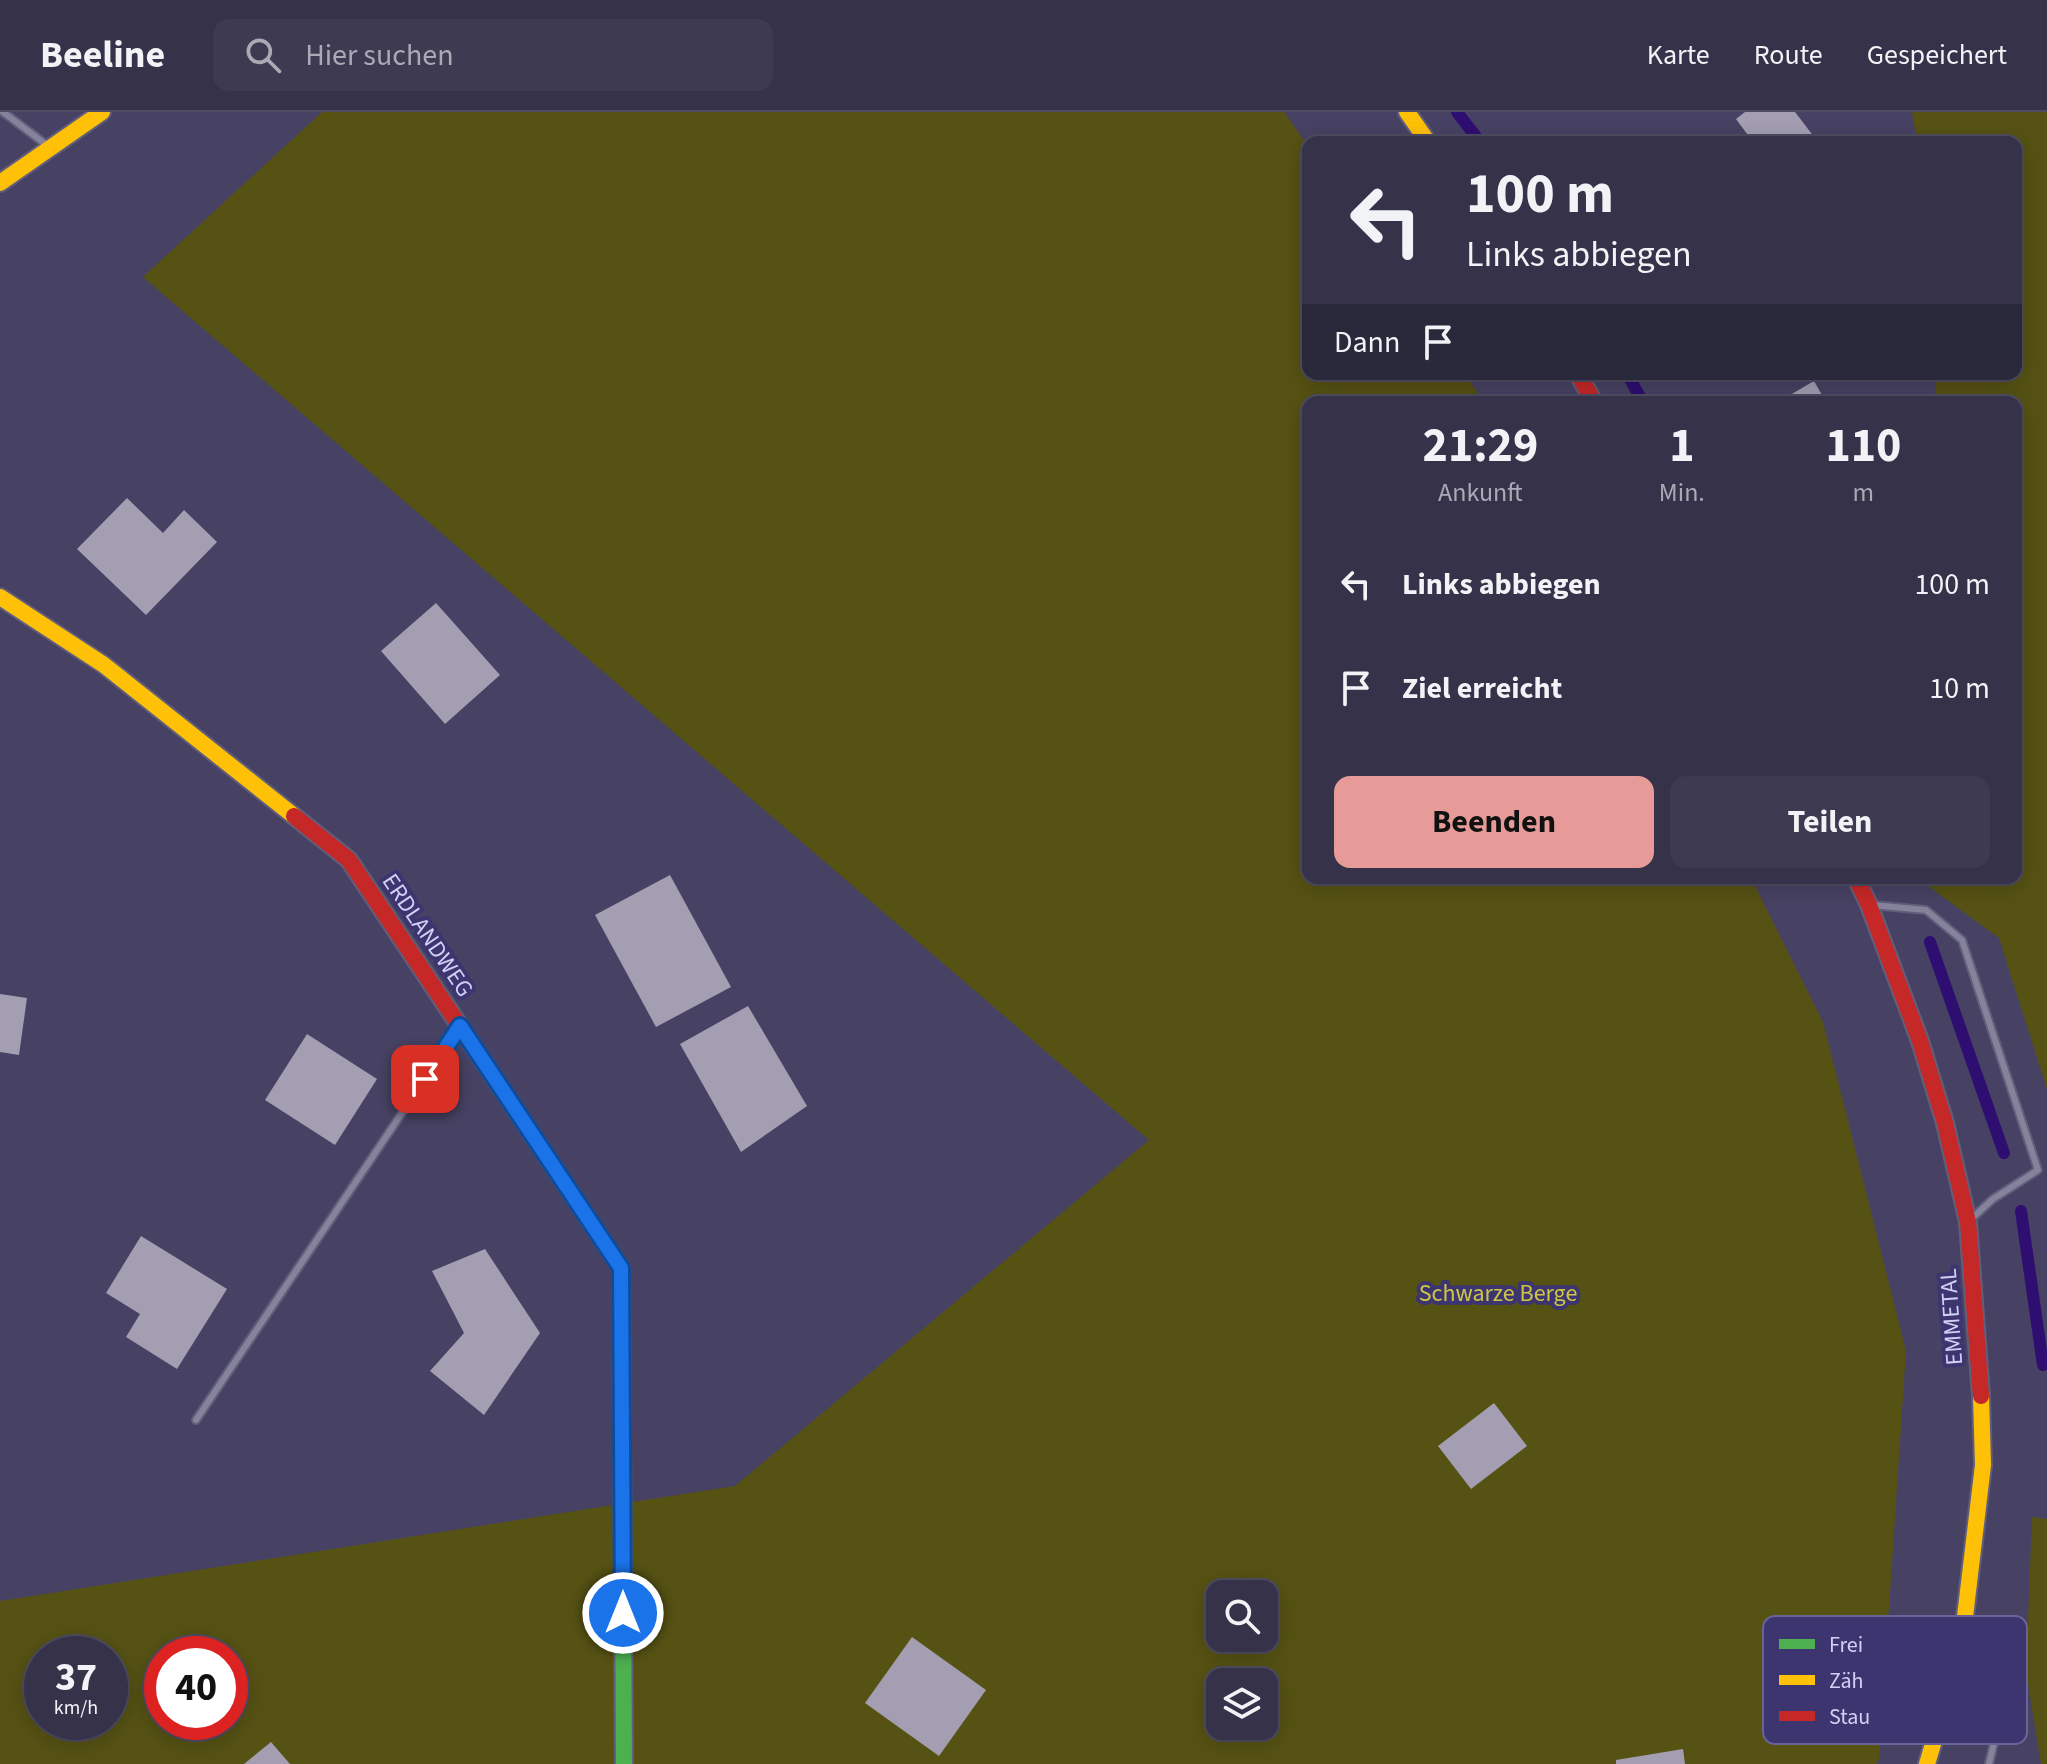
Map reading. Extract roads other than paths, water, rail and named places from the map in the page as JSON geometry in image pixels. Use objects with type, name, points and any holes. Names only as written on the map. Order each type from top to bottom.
[{"type":"street","points":[[0,183],[102,112]]},
{"type":"street","points":[[1407,112],[1424,136]]},
{"type":"street","name":"ERDLANDWEG","points":[[0,597],[104,665],[349,860],[621,1268],[624,1764]]},
{"type":"street","name":"EMMETAL","points":[[1859,884],[1920,1041],[1945,1123],[1968,1222],[1980,1368],[1983,1465],[1965,1616]]},
{"type":"street","name":"EMMETAL","points":[[1927,1764],[1933,1744]]},
{"type":"lane","points":[[3,112],[51,148]]},
{"type":"lane","points":[[1869,905],[1926,910],[1962,940],[2038,1170],[1993,1199],[1968,1222]]},
{"type":"lane","points":[[196,1420],[460,1026]]},
{"type":"lane","points":[[1989,1764],[1994,1744]]},
{"type":"waterway","points":[[1457,112],[1475,136]]},
{"type":"waterway","points":[[1630,380],[1640,396]]},
{"type":"waterway","points":[[1930,942],[2004,1153]]},
{"type":"waterway","points":[[2021,1211],[2043,1365]]},
{"type":"park label","name":"Schwarze Berge","points":[[1498,1293]]}]
